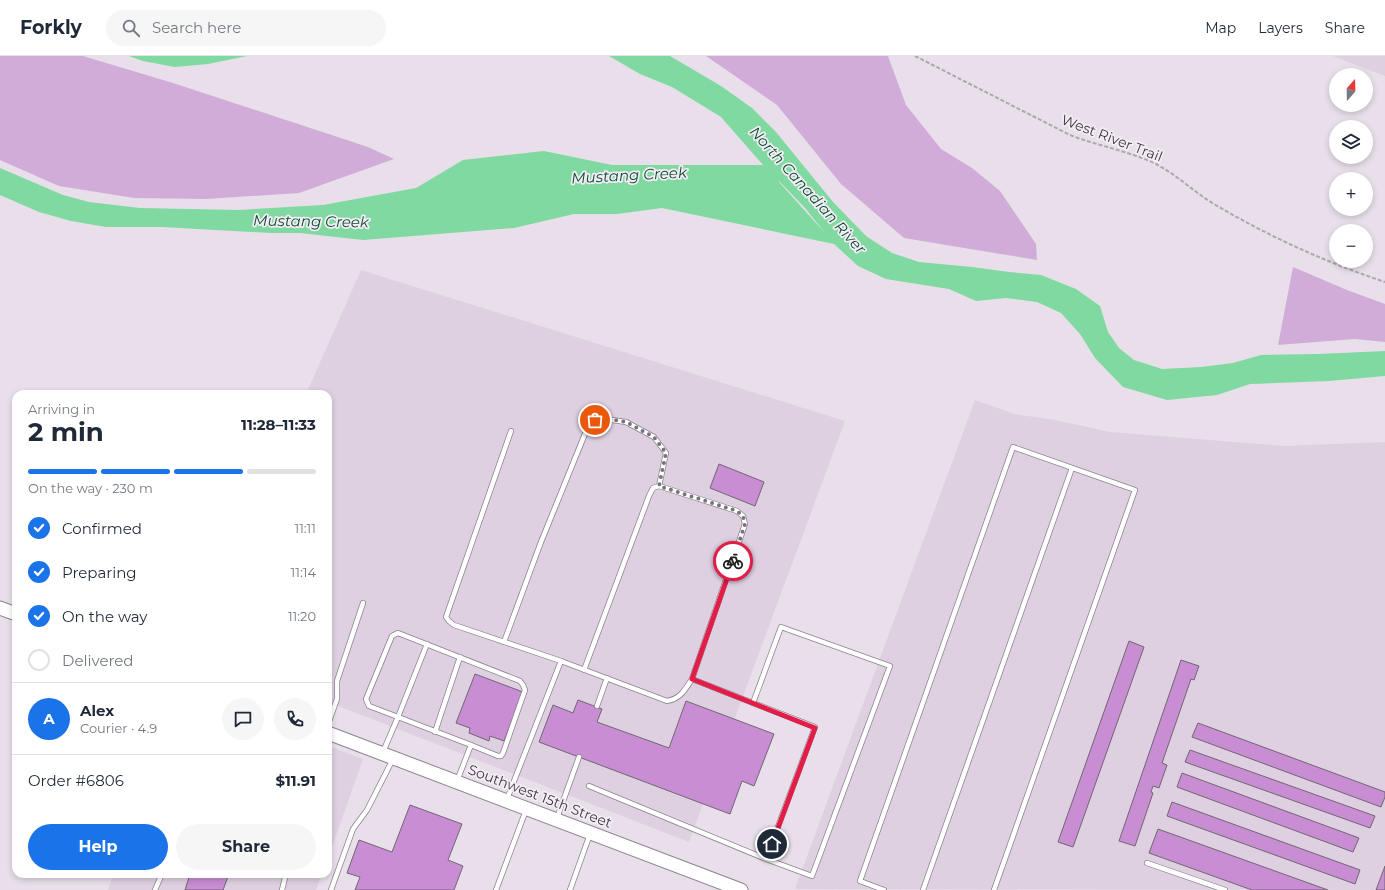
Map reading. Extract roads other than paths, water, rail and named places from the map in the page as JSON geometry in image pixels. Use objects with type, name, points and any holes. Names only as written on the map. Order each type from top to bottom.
[{"type":"main road","points":[[0,608],[12,612]]},
{"type":"main road","name":"Southwest 15th Street","points":[[332,735],[741,890]]},
{"type":"lane","points":[[504,642],[541,542],[589,424],[595,420],[605,418],[626,422],[654,437],[666,453],[659,486]]},
{"type":"lane","points":[[511,432],[446,617],[448,621],[454,625],[561,661],[584,670],[607,678],[666,701],[673,700],[683,693],[692,679],[745,524],[743,516],[737,511],[659,486],[653,488],[648,496],[584,670]]},
{"type":"lane","points":[[884,890],[860,881],[1013,447],[1135,490],[994,890]]},
{"type":"lane","points":[[923,890],[1072,468]]},
{"type":"lane","points":[[332,712],[336,699],[337,680],[363,603]]},
{"type":"lane","points":[[589,786],[766,859],[812,876],[890,666],[781,627],[753,703]]},
{"type":"lane","points":[[398,632],[427,644],[520,681],[524,685],[524,690],[503,754],[501,756],[369,706],[366,700],[392,636],[398,632]]},
{"type":"lane","points":[[331,890],[353,829],[367,810],[388,756],[398,717],[427,644]]},
{"type":"lane","points":[[435,732],[460,657]]},
{"type":"lane","points":[[507,801],[561,661]]},
{"type":"lane","points":[[597,706],[607,678]]},
{"type":"lane","points":[[692,679],[815,728],[766,859]]},
{"type":"lane","points":[[457,782],[471,745]]},
{"type":"lane","points":[[556,820],[579,757]]},
{"type":"lane","points":[[496,890],[526,808]]},
{"type":"lane","points":[[570,890],[591,833]]},
{"type":"lane","points":[[1147,863],[1225,890]]},
{"type":"lane","points":[[155,890],[160,878]]},
{"type":"lane","points":[[282,890],[285,878]]},
{"type":"water","points":[[129,56],[247,56],[208,64],[175,67],[143,61]]},
{"type":"water","points":[[609,56],[670,56],[721,86],[752,108],[776,132],[833,202],[866,236],[892,253],[919,262],[1041,275],[1076,289],[1100,306],[1108,332],[1119,348],[1134,360],[1162,369],[1201,367],[1233,363],[1261,355],[1385,351],[1385,376],[1329,381],[1250,384],[1217,395],[1167,400],[1123,387],[1095,358],[1080,334],[1061,313],[1037,302],[1006,298],[976,301],[949,289],[886,279],[858,266],[834,244],[662,208],[617,214],[574,214],[514,228],[363,240],[300,233],[271,233],[161,227],[106,227],[71,221],[39,212],[0,195],[0,168],[63,195],[89,202],[140,208],[238,210],[323,205],[416,188],[463,160],[544,151],[612,165],[763,165],[721,117],[672,87],[640,74]],"holes":[[[779,181],[805,208],[825,233]]]},
{"type":"water label","name":"Mustang Creek","points":[[629,175]]},
{"type":"water label","name":"North Canadian River","points":[[808,190]]},
{"type":"water label","name":"Mustang Creek","points":[[311,221]]}]
